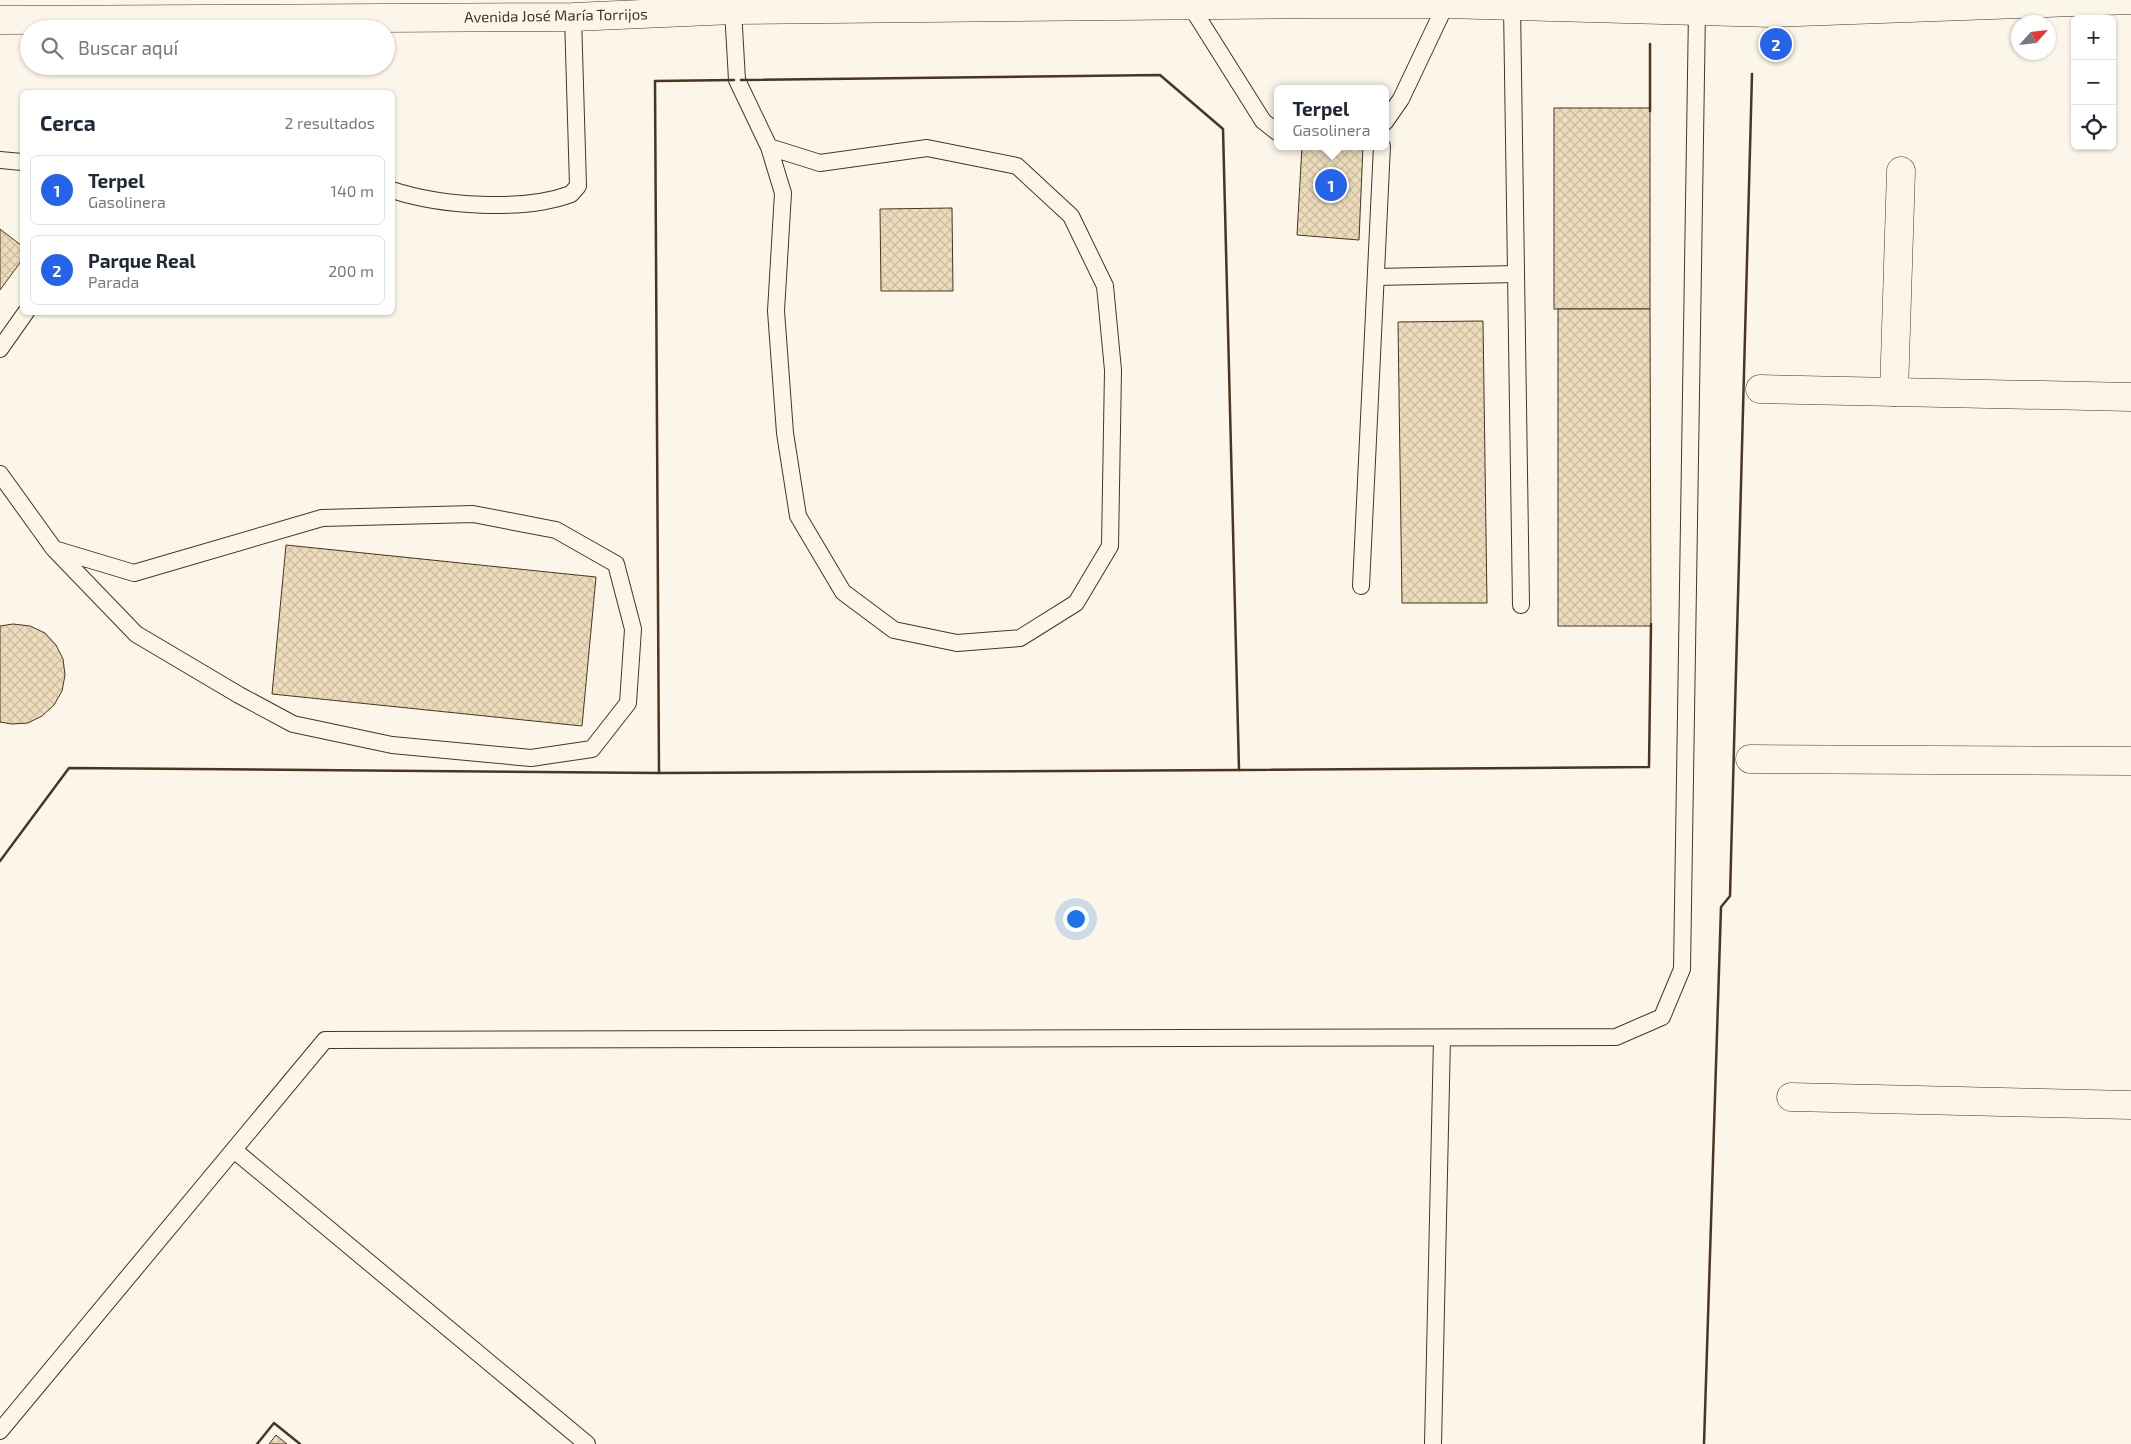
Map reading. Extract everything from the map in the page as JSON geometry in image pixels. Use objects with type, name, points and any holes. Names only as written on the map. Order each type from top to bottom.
[{"type":"main road","name":"Avenida José María Torrijos","points":[[0,20],[338,9],[573,17],[733,10],[1322,2],[1445,2],[1512,6],[1782,13],[2131,0]]},
{"type":"main road","points":[[1894,392],[1901,171]]},
{"type":"main road","points":[[1760,389],[2131,397]]},
{"type":"main road","points":[[1750,759],[2131,761]]},
{"type":"main road","points":[[1791,1096],[2131,1104]]},
{"type":"lane","points":[[1389,116],[1400,99],[1445,2]]},
{"type":"lane","points":[[1190,5],[1263,121],[1274,130]]},
{"type":"lane","points":[[1512,6],[1521,605]]},
{"type":"lane","points":[[733,10],[737,80],[768,147],[783,193],[776,311],[785,433],[798,516],[843,592],[894,630],[957,643],[1020,638],[1076,603],[1110,546],[1113,370],[1105,286],[1071,216],[1017,166],[927,148],[820,163],[768,147]]},
{"type":"lane","points":[[0,1431],[325,1040],[1616,1038],[1662,1017],[1682,969],[1697,11]]},
{"type":"lane","points":[[395,191],[413,197],[480,204],[532,203],[571,194],[578,186],[573,17]]},
{"type":"lane","points":[[1361,586],[1382,150]]},
{"type":"lane","points":[[0,160],[20,162]]},
{"type":"lane","points":[[1376,277],[1516,274]]},
{"type":"lane","points":[[0,349],[24,315]]},
{"type":"lane","points":[[0,474],[54,549],[136,634],[239,695],[294,724],[392,745],[531,758],[592,749],[628,703],[633,629],[616,564],[556,530],[473,514],[322,518],[134,573],[54,549]]},
{"type":"lane","points":[[1433,1444],[1442,1038]]},
{"type":"lane","points":[[234,1150],[587,1444]]},
{"type":"building","points":[[1554,108],[1650,108],[1650,309],[1554,309]]},
{"type":"building","points":[[1302,150],[1363,150],[1359,240],[1297,235]]},
{"type":"building","points":[[952,208],[953,291],[881,291],[880,209]]},
{"type":"building","points":[[0,229],[20,244],[20,263],[0,290]]},
{"type":"building","points":[[1558,309],[1650,309],[1651,626],[1558,626]]},
{"type":"building","points":[[1483,321],[1487,603],[1402,603],[1398,322]]},
{"type":"building","points":[[286,545],[596,577],[582,726],[272,694]]},
{"type":"building","points":[[13,624],[30,626],[45,633],[56,645],[63,659],[65,675],[62,691],[54,705],[42,716],[28,723],[12,724],[0,722],[0,626]]},
{"type":"building","points":[[276,1435],[287,1444],[269,1444]]},
{"type":"wall","points":[[1650,44],[1650,111]]},
{"type":"wall","points":[[1704,1444],[1721,907],[1730,896],[1752,74]]},
{"type":"wall","points":[[741,80],[1160,75],[1223,129],[1239,770],[1649,767],[1651,624]]},
{"type":"wall","points":[[734,80],[655,81],[659,773],[1239,770]]},
{"type":"wall","points":[[0,861],[69,768],[659,773]]},
{"type":"wall","points":[[257,1444],[274,1423],[300,1444]]},
{"type":"place","name":"Parque Real","points":[[1776,44]]},
{"type":"place","name":"Terpel","points":[[1331,185]]}]
